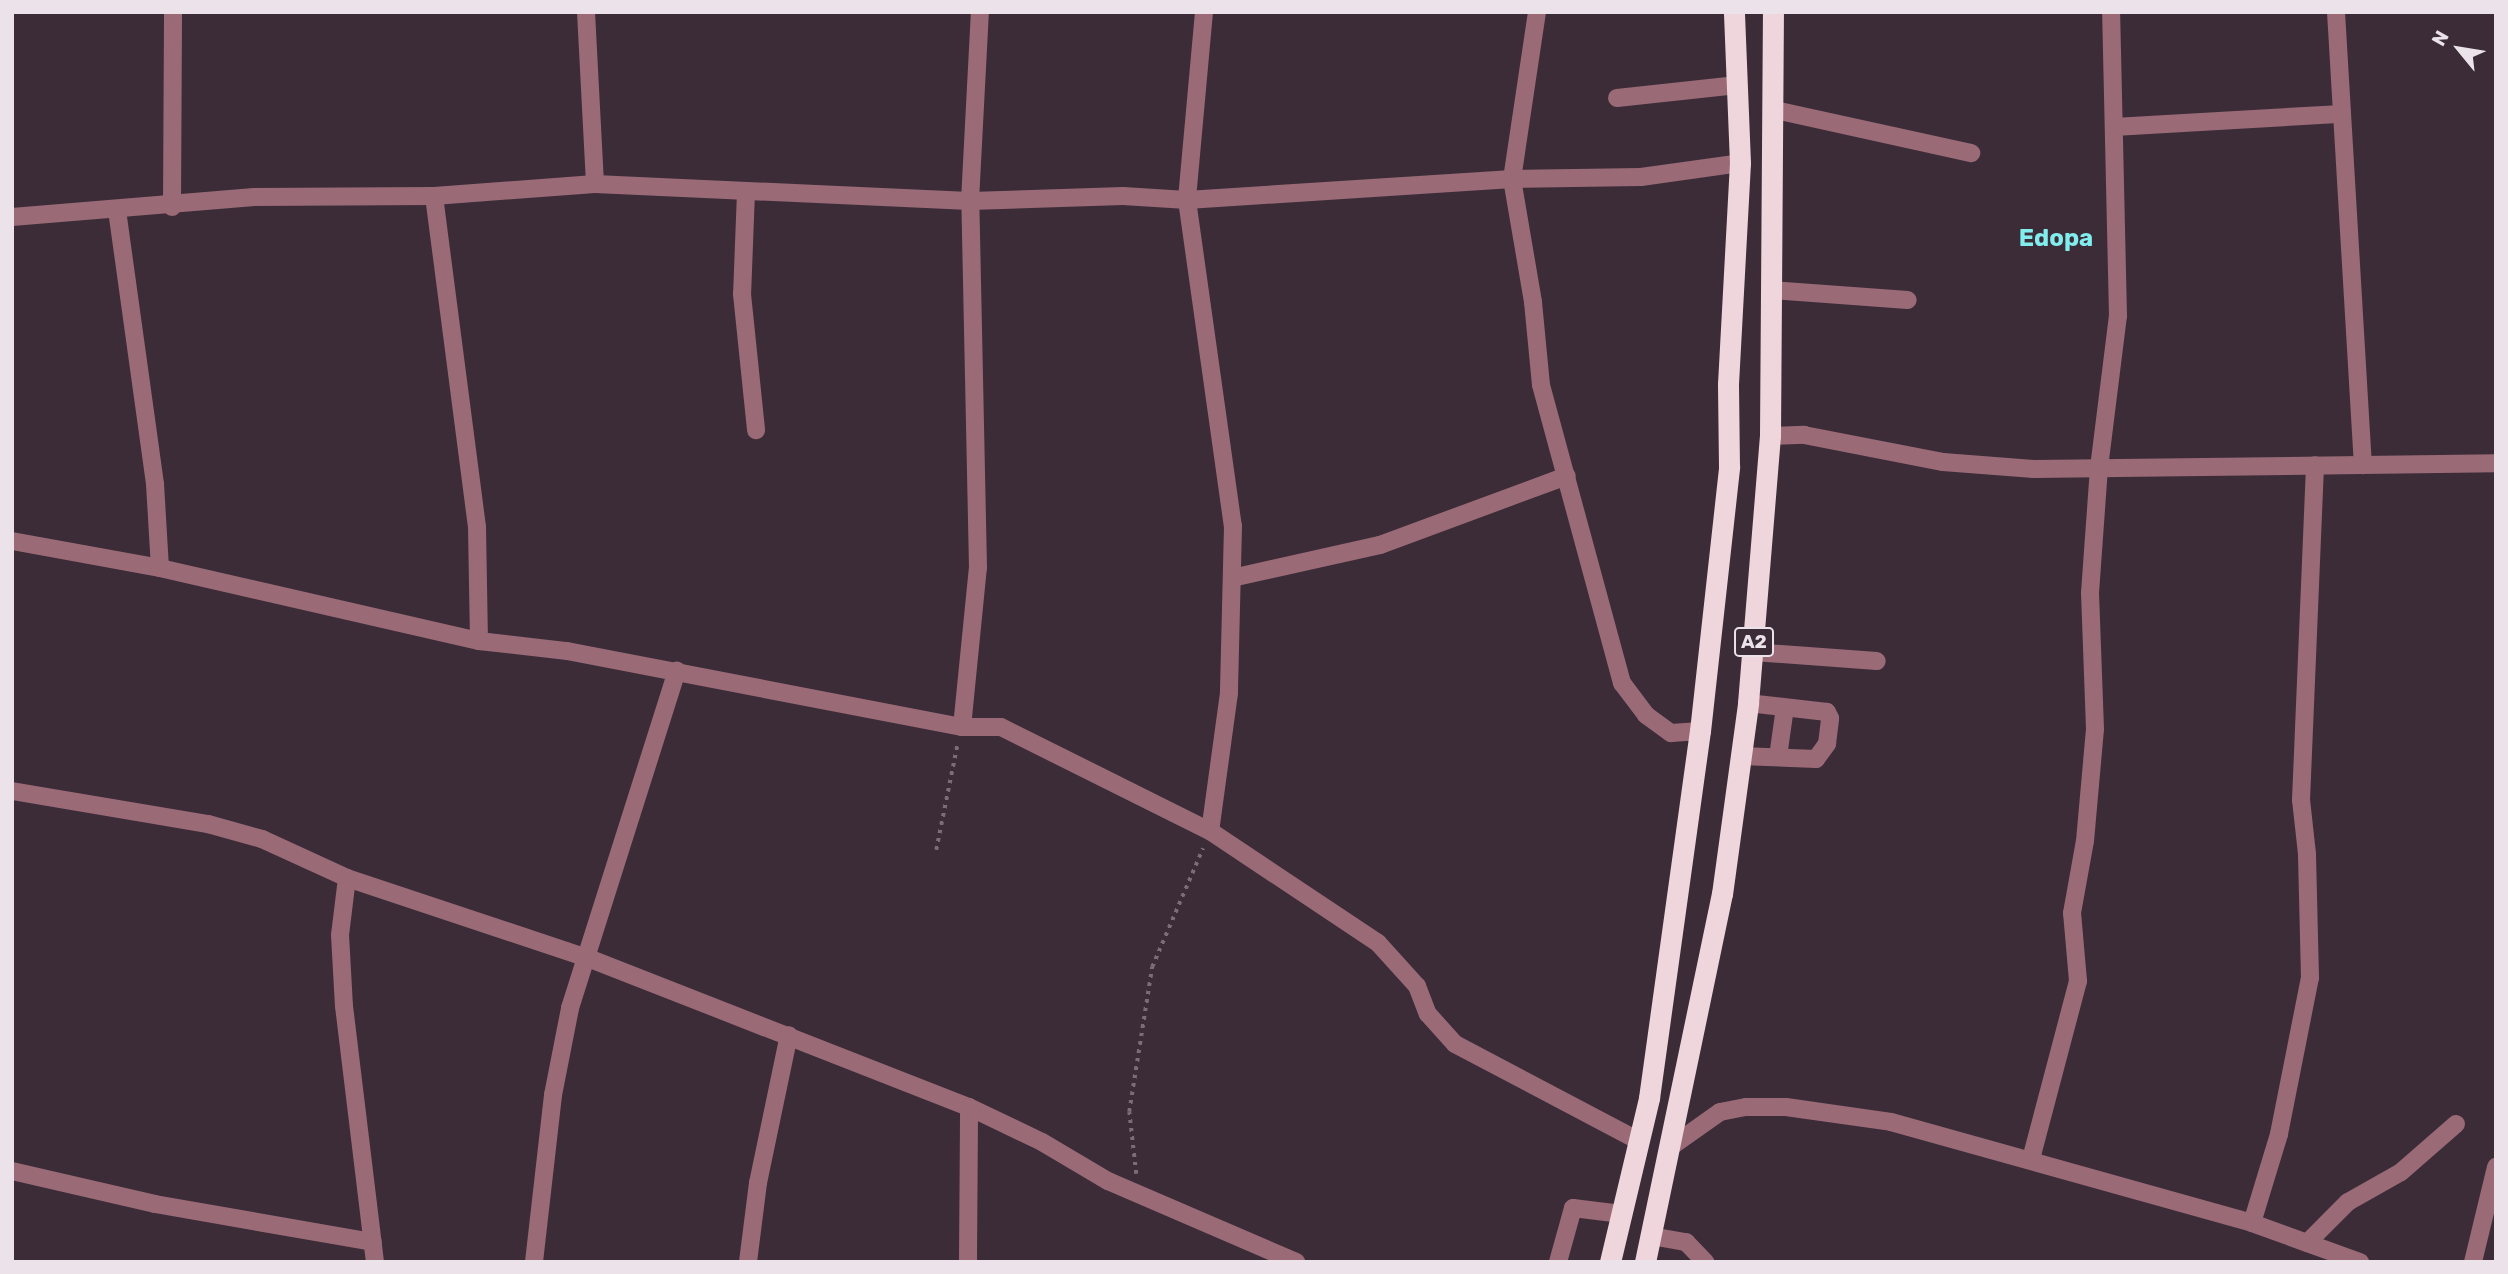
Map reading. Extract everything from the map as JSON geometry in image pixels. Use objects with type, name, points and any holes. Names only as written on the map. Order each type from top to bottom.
[{"type":"highway","name":"A2","points":[[1610,1262],[1649,1098],[1700,731],[1729,467],[1728,384],[1740,163],[1734,12]]},
{"type":"highway","name":"A2","points":[[1645,1262],[1672,1146],[1722,894],[1748,703],[1770,436],[1775,110],[1773,12]]},
{"type":"street","points":[[172,207],[173,12]]},
{"type":"street","points":[[586,12],[594,184]]},
{"type":"street","points":[[962,727],[978,568],[970,201],[980,12]]},
{"type":"street","points":[[1204,12],[1187,200],[1233,526],[1229,693],[1210,831]]},
{"type":"street","points":[[1537,12],[1512,179],[1533,302],[1541,384],[1622,684],[1646,715],[1671,733],[1700,731]]},
{"type":"street","points":[[2031,1158],[2078,981],[2072,913],[2085,841],[2095,729],[2090,593],[2099,468],[2118,316],[2111,12]]},
{"type":"street","points":[[2336,12],[2364,465]]},
{"type":"street","points":[[1617,98],[1737,85]]},
{"type":"street","points":[[1775,110],[1971,153]]},
{"type":"street","points":[[2114,127],[2342,114]]},
{"type":"street","points":[[12,217],[172,207],[254,197],[434,196],[594,184],[970,201],[1123,196],[1187,200],[1512,179],[1641,177],[1740,163]]},
{"type":"street","points":[[746,192],[742,294],[756,430]]},
{"type":"street","points":[[434,196],[477,527],[479,642]]},
{"type":"street","points":[[117,210],[155,484],[160,568]]},
{"type":"street","points":[[1771,290],[1908,300]]},
{"type":"street","points":[[1770,436],[1804,435],[1943,462],[2099,468],[2496,463]]},
{"type":"street","points":[[2252,1223],[2280,1134],[2310,978],[2308,854],[2301,800],[2315,465]]},
{"type":"street","points":[[1232,578],[1380,545],[1567,476]]},
{"type":"street","points":[[12,541],[160,568],[479,642],[567,651],[962,727],[1001,727],[1210,831],[1378,943],[1417,986],[1428,1013],[1455,1044],[1639,1141]]},
{"type":"street","points":[[1753,652],[1877,660]]},
{"type":"street","points":[[534,1262],[553,1095],[570,1008],[677,671]]},
{"type":"street","points":[[1741,756],[1816,759],[1827,744],[1830,718],[1827,712],[1748,703]]},
{"type":"street","points":[[1778,757],[1785,706]]},
{"type":"street","points":[[12,791],[208,824],[262,839],[347,878],[588,958],[969,1107],[1139,1194],[1296,1262]]},
{"type":"street","points":[[347,878],[340,935],[344,1006],[375,1262]]},
{"type":"street","points":[[748,1262],[758,1183],[789,1035]]},
{"type":"street","points":[[968,1262],[969,1107]]},
{"type":"street","points":[[1672,1146],[1720,1112],[1786,1107],[1891,1122],[2031,1158],[2175,1205],[2252,1223],[2360,1262]]},
{"type":"street","points":[[2307,1243],[2348,1202],[2401,1172],[2456,1124]]},
{"type":"street","points":[[2473,1262],[2496,1167]]},
{"type":"street","points":[[12,1171],[155,1204],[373,1242]]},
{"type":"street","points":[[1558,1262],[1573,1208],[1622,1214]]},
{"type":"street","points":[[1651,1236],[1686,1242],[1705,1262]]},
{"type":"path","points":[[936,850],[962,727]]},
{"type":"path","points":[[1139,1194],[1129,1112],[1152,967],[1210,831]]},
{"type":"district","name":"Edopa","points":[[2056,239]]}]
